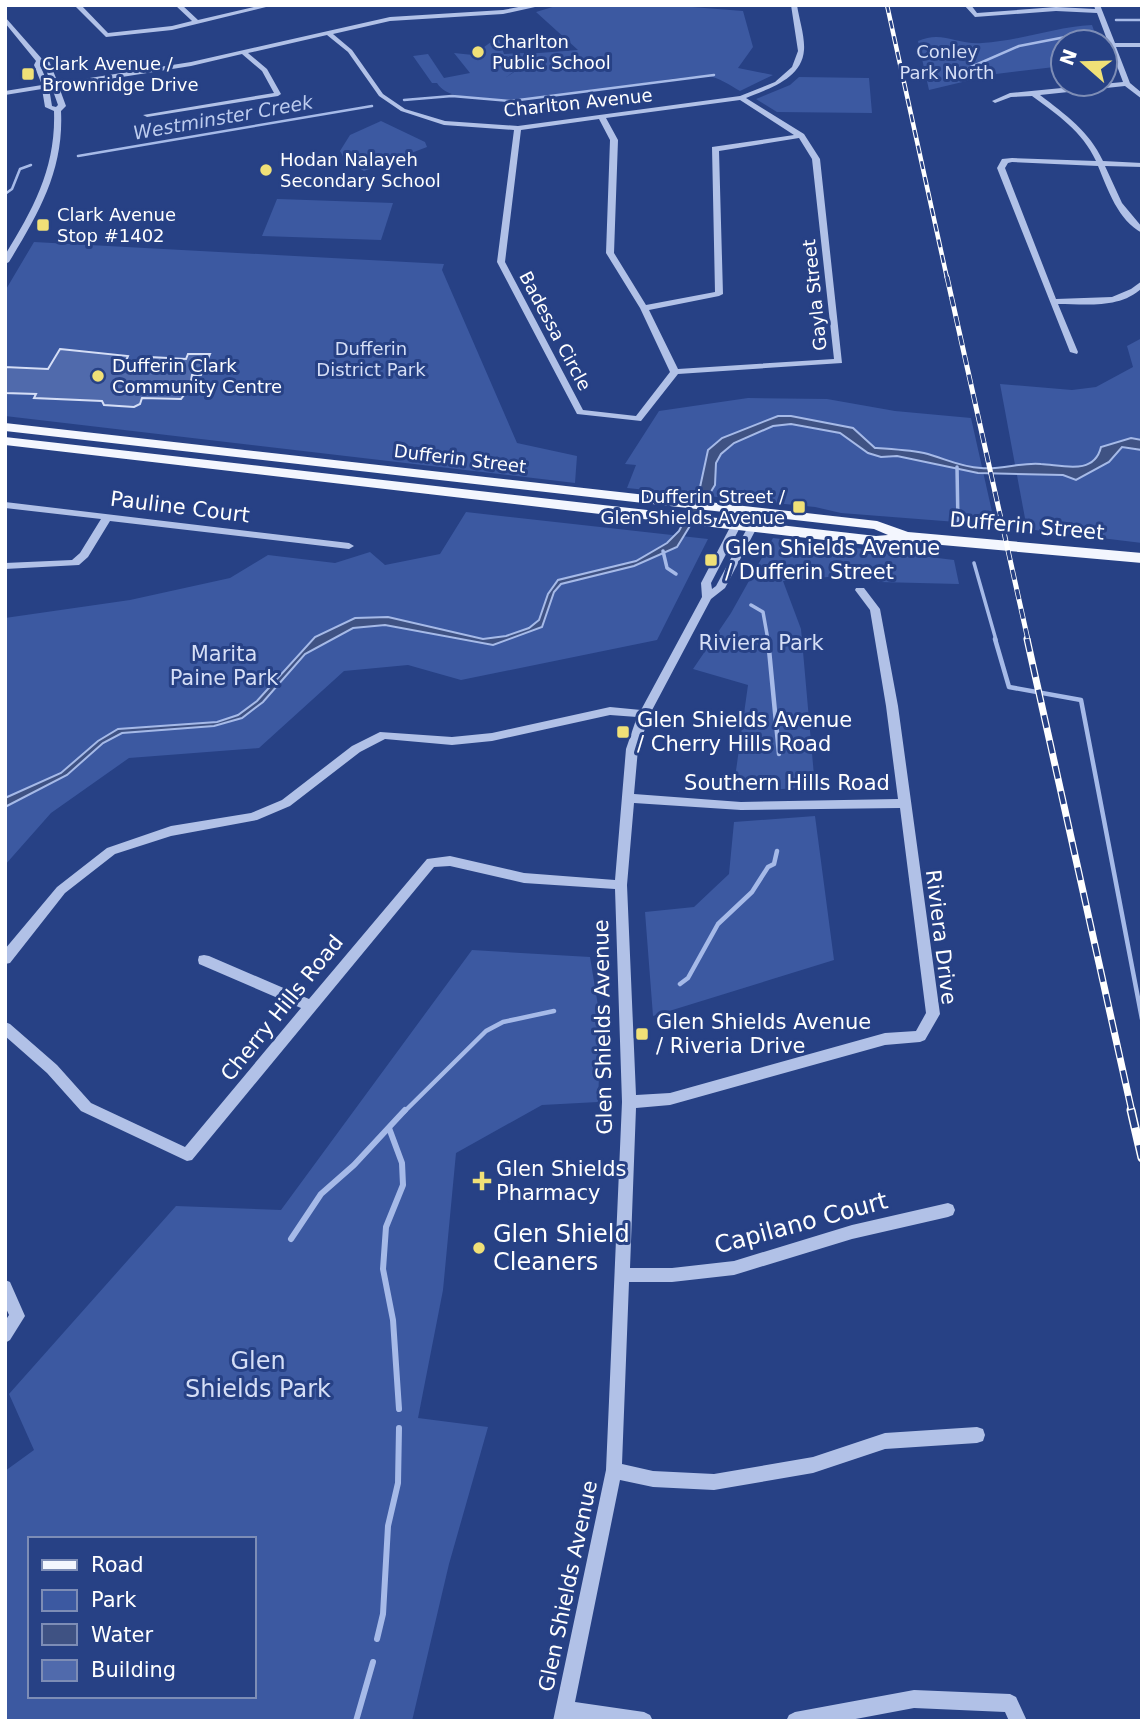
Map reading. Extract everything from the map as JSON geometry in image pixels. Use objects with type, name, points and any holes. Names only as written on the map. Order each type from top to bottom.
[{"type":"main road","name":"Dufferin Street","points":[[5,427],[877,525],[908,537]]},
{"type":"main road","name":"Dufferin Street","points":[[5,441],[735,527],[876,541],[908,537],[1142,558]]},
{"type":"street","points":[[77,5],[106,35],[197,23],[271,5]]},
{"type":"street","points":[[178,5],[197,23]]},
{"type":"street","points":[[420,5],[422,16]]},
{"type":"street","points":[[5,93],[243,52],[327,32],[422,16],[503,12],[541,5]]},
{"type":"street","name":"Charlton Avenue","points":[[327,32],[350,51],[381,95],[403,110],[444,122],[518,128],[741,98],[777,83],[795,68],[801,51],[794,5]]},
{"type":"street","points":[[967,5],[975,19],[1056,9],[1098,8],[1107,28]]},
{"type":"street","points":[[5,19],[40,61],[47,62],[62,106],[57,110]]},
{"type":"street","points":[[1119,45],[1142,45]]},
{"type":"street","points":[[147,116],[278,94],[265,70],[243,52]]},
{"type":"street","points":[[1119,60],[1127,84],[1142,97]]},
{"type":"street","points":[[40,61],[37,65],[46,86],[49,107],[57,110]]},
{"type":"street","points":[[995,101],[1010,95],[1127,84]]},
{"type":"street","points":[[1034,94],[1077,128],[1091,145],[1128,221],[1142,231]]},
{"type":"street","points":[[741,98],[801,136]]},
{"type":"street","points":[[5,262],[36,211],[53,170],[59,126],[57,110]]},
{"type":"street","points":[[603,118],[614,140],[610,253],[644,308],[674,372]]},
{"type":"street","name":"Badessa Circle","points":[[518,128],[501,262],[580,412],[638,419],[674,372]]},
{"type":"street","points":[[644,308],[719,294],[715,149],[801,136]]},
{"type":"street","name":"Gayla Street","points":[[674,372],[839,361],[816,159],[801,136]]},
{"type":"street","points":[[1074,352],[1001,164],[1012,160],[1142,164]]},
{"type":"street","points":[[1053,302],[1119,298],[1136,290],[1142,283]]},
{"type":"street","name":"Pauline Court","points":[[5,505],[349,546]]},
{"type":"street","name":"Glen Shields Avenue","points":[[707,597],[706,583],[744,510]]},
{"type":"street","name":"Glen Shields Avenue","points":[[563,1715],[614,1471],[629,1102],[621,886],[632,749],[644,715],[707,597],[720,588],[760,512]]},
{"type":"street","points":[[5,566],[75,563],[107,517]]},
{"type":"street","name":"Riviera Drive","points":[[629,1102],[670,1099],[885,1039],[920,1036],[933,1014],[875,609],[860,590]]},
{"type":"street","points":[[5,959],[61,890],[111,851],[171,831],[253,817],[286,803],[356,749],[384,735],[452,741],[492,737],[610,711],[644,715]]},
{"type":"street","name":"Southern Hills Road","points":[[629,798],[741,806],[904,803]]},
{"type":"street","name":"Cherry Hills Road","points":[[5,1028],[52,1069],[86,1107],[187,1155],[432,862],[450,861],[524,878],[621,886]]},
{"type":"street","points":[[204,960],[310,1006]]},
{"type":"street","name":"Capilano Court","points":[[622,1275],[672,1275],[734,1268],[852,1232],[948,1210]]},
{"type":"street","points":[[5,1287],[17,1316],[5,1335]]},
{"type":"street","points":[[614,1471],[653,1479],[714,1482],[813,1465],[885,1441],[977,1435]]},
{"type":"street","points":[[795,1721],[914,1699],[1010,1703],[1018,1721]]},
{"type":"street","points":[[563,1715],[644,1721]]},
{"type":"green space","points":[[559,5],[667,5],[743,11],[753,47],[738,68],[773,75],[740,91],[719,79],[707,76],[563,95],[483,99],[454,95],[437,83],[432,83],[413,56],[428,54],[444,78],[470,73],[454,53],[473,55],[491,42],[491,36],[498,36],[504,54],[524,53],[519,68],[505,78],[522,67],[526,54],[578,50],[536,12]]},
{"type":"green space","name":"Conley Park North","points":[[1092,25],[1093,28],[1064,28]]},
{"type":"green space","name":"Conley Park North","points":[[1049,31],[1049,68],[996,74],[929,90],[918,41],[942,37],[973,43]]},
{"type":"green space","points":[[799,77],[869,78],[872,113],[777,112],[756,99],[790,85]]},
{"type":"green space","points":[[381,121],[425,142],[427,147],[364,171],[345,160],[340,151],[350,135]]},
{"type":"green space","points":[[277,199],[393,203],[381,240],[262,236]]},
{"type":"green space","name":"Dufferin District Park","points":[[34,242],[444,264],[442,270],[517,443],[577,456],[575,483],[5,416],[5,291]]},
{"type":"green space","points":[[1142,338],[1142,543],[1027,529],[1000,384],[1072,390],[1096,387],[1133,367],[1127,346]]},
{"type":"green space","points":[[748,398],[827,399],[895,411],[971,418],[995,525],[841,513],[815,507],[627,488],[636,465],[625,464],[659,411]]},
{"type":"green space","name":"Marita Paine Park","points":[[466,512],[708,539],[657,640],[461,680],[408,665],[344,671],[259,748],[129,758],[51,813],[5,865],[5,618],[130,600],[230,578],[268,555],[335,563],[370,552],[385,565],[440,554]]},
{"type":"green space","name":"Riviera Park","points":[[773,538],[954,560],[959,584],[879,582],[862,574],[783,581],[801,629],[815,787],[733,792],[748,685],[693,669],[731,613]]},
{"type":"green space","points":[[815,816],[834,960],[653,1016],[645,912],[694,907],[729,874],[734,822]]},
{"type":"green space","name":"Glen Shields Park","points":[[472,950],[590,957],[601,1024],[598,1102],[542,1105],[456,1153],[443,1290],[418,1418],[488,1427],[449,1564],[412,1721],[5,1721],[5,1471],[34,1450],[9,1394],[176,1206],[281,1210]]},
{"type":"water","points":[[778,416],[853,428],[875,448],[924,453],[981,468],[1034,464],[1076,467],[1092,462],[1101,447],[1131,438],[1142,440],[1142,450],[1122,447],[1109,462],[1076,480],[1063,475],[978,473],[897,456],[881,457],[868,453],[840,433],[791,424],[773,426],[734,443],[721,454],[716,463],[715,485],[677,547],[634,566],[561,584],[554,592],[542,627],[493,645],[385,625],[353,628],[305,654],[263,702],[242,718],[214,726],[122,733],[103,743],[67,775],[5,807],[5,798],[61,773],[98,741],[118,729],[217,722],[238,715],[257,701],[315,637],[355,618],[388,617],[483,639],[506,636],[529,628],[539,620],[548,594],[558,580],[636,561],[667,543],[679,531],[699,492],[708,450],[722,438]]},
{"type":"building","name":"Dufferin Clark Community Centre","points":[[60,349],[128,356],[125,363],[150,357],[186,359],[188,354],[210,354],[201,375],[192,375],[190,387],[181,399],[142,398],[140,404],[134,407],[104,405],[102,401],[34,398],[36,394],[5,393],[5,367],[48,369]]},
{"type":"waterway","name":"Westminster Creek","points":[[1116,20],[1142,20]]},
{"type":"waterway","name":"Westminster Creek","points":[[948,77],[1019,46],[1049,40]]},
{"type":"waterway","name":"Westminster Creek","points":[[404,100],[452,96],[511,101],[714,75]]},
{"type":"waterway","name":"Westminster Creek","points":[[78,156],[372,106]]},
{"type":"waterway","name":"Westminster Creek","points":[[5,194],[12,189],[20,169],[31,165]]},
{"type":"waterway","points":[[957,467],[958,524]]},
{"type":"waterway","points":[[663,551],[667,568],[676,574]]},
{"type":"waterway","points":[[974,563],[996,640]]},
{"type":"waterway","points":[[751,605],[763,612],[768,640]]},
{"type":"waterway","points":[[768,639],[779,754]]},
{"type":"waterway","points":[[995,639],[1009,687],[1081,700],[1142,1019]]},
{"type":"waterway","points":[[680,984],[688,978],[718,924],[752,892],[768,867],[774,864],[777,851]]},
{"type":"waterway","points":[[404,1112],[486,1031],[503,1022],[554,1011]]},
{"type":"waterway","points":[[291,1239],[321,1194],[354,1165],[405,1110]]},
{"type":"waterway","points":[[389,1128],[402,1163],[403,1185],[386,1227],[383,1269],[393,1320],[399,1409]]},
{"type":"waterway","points":[[377,1639],[383,1614],[388,1526],[398,1483],[399,1428]]},
{"type":"waterway","points":[[356,1721],[373,1662]]},
{"type":"railway","points":[[887,5],[947,278]]},
{"type":"railway","points":[[947,277],[1028,640]]},
{"type":"railway","points":[[1027,639],[1132,1112]]},
{"type":"railway","points":[[1131,1110],[1142,1158]]},
{"type":"place","name":"Charlton Public School","points":[[478,52]]},
{"type":"place","name":"Clark Avenue / Brownridge Drive","points":[[28,74]]},
{"type":"place","name":"Hodan Nalayeh Secondary School","points":[[266,170]]},
{"type":"place","name":"Clark Avenue Stop #1402","points":[[43,225]]},
{"type":"place","name":"Dufferin Clark Community Centre","points":[[98,376]]},
{"type":"place","name":"Dufferin Street / Glen Shields Avenue","points":[[799,507]]},
{"type":"place","name":"Glen Shields Avenue / Dufferin Street","points":[[711,560]]},
{"type":"place","name":"Glen Shields Avenue / Cherry Hills Road","points":[[623,732]]},
{"type":"place","name":"Glen Shields Avenue / Riveria Drive","points":[[642,1034]]},
{"type":"place","name":"Glen Shields Pharmacy","points":[[482,1181]]},
{"type":"place","name":"Glen Shield Cleaners","points":[[479,1248]]}]
